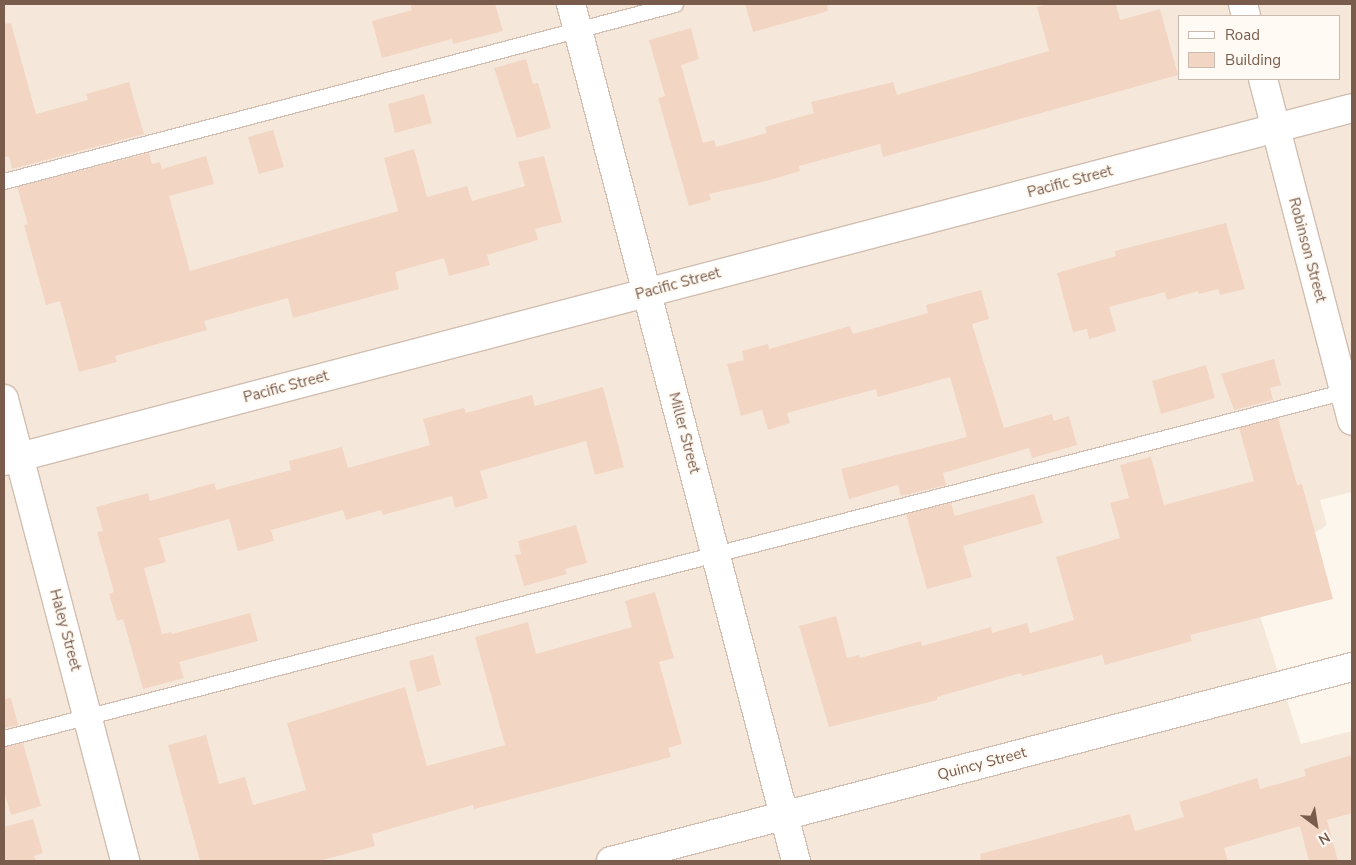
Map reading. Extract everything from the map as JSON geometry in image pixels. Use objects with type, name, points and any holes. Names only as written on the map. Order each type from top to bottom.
[{"type":"street","name":"Miller Street","points":[[574,17],[796,861]]},
{"type":"street","name":"Robinson Street","points":[[1263,80],[1348,390],[1352,421]]},
{"type":"street","name":"Pacific Street","points":[[11,459],[1352,108]]},
{"type":"street","name":"Haley Street","points":[[4,399],[11,459],[87,716],[125,861]]},
{"type":"street","name":"Quincy Street","points":[[611,861],[1352,667]]},
{"type":"lane","points":[[4,181],[574,17],[675,4]]},
{"type":"lane","points":[[4,738],[1348,390]]},
{"type":"shaded area","points":[[4,4],[1352,4],[1352,492],[1320,500],[1327,525],[1247,575],[1301,744],[1352,731],[1352,861],[4,861]]},
{"type":"building","points":[[410,4],[495,4],[503,31],[453,44],[452,39],[382,58],[372,21],[412,10]]},
{"type":"building","points":[[745,4],[827,4],[828,11],[753,32]]},
{"type":"building","points":[[1049,4],[1116,4],[1120,20],[1160,9],[1178,75],[883,157],[880,144],[799,166],[800,171],[770,180],[709,194],[711,200],[689,206],[658,98],[665,96],[649,40],[691,28],[699,59],[681,65],[703,143],[714,140],[716,147],[767,133],[765,127],[814,113],[811,102],[893,82],[897,95],[1049,51],[1037,7]]},
{"type":"building","points":[[11,23],[36,114],[88,100],[86,94],[129,82],[144,134],[12,169],[9,156],[4,158],[4,24]]},
{"type":"building","points":[[526,59],[533,84],[538,83],[551,128],[517,138],[494,68]]},
{"type":"building","points":[[424,94],[432,123],[395,133],[388,104]]},
{"type":"building","points":[[273,130],[284,167],[259,174],[248,137]]},
{"type":"building","points":[[414,149],[427,197],[467,186],[472,201],[525,186],[518,162],[544,156],[562,222],[535,229],[538,240],[487,255],[490,265],[449,276],[444,258],[395,272],[399,289],[293,318],[288,298],[204,321],[207,330],[115,356],[117,362],[79,372],[60,301],[46,305],[24,225],[28,224],[17,187],[149,153],[152,164],[160,162],[162,169],[206,156],[214,184],[169,196],[190,271],[398,211],[384,158]]},
{"type":"building","points":[[1226,223],[1245,289],[1220,295],[1218,289],[1199,294],[1198,291],[1167,300],[1165,292],[1109,307],[1116,331],[1089,339],[1087,329],[1073,332],[1057,273],[1116,256],[1115,251]]},
{"type":"building","points":[[981,290],[989,319],[972,324],[1004,428],[1052,414],[1054,421],[1069,416],[1077,445],[1032,458],[1029,448],[943,473],[946,485],[901,496],[898,485],[849,499],[841,469],[967,437],[950,377],[878,397],[876,389],[787,413],[790,423],[768,430],[762,410],[741,416],[727,364],[744,360],[742,351],[768,344],[769,349],[850,326],[853,334],[928,313],[926,305]]},
{"type":"building","points":[[1274,359],[1281,385],[1270,388],[1273,400],[1234,410],[1221,374]]},
{"type":"building","points":[[1206,365],[1215,398],[1161,414],[1152,381]]},
{"type":"building","points":[[603,387],[624,467],[595,475],[586,441],[480,471],[488,498],[455,508],[452,496],[383,515],[381,510],[346,520],[343,510],[271,530],[274,541],[238,551],[229,519],[159,538],[166,562],[144,568],[162,634],[171,632],[172,634],[250,613],[258,641],[179,662],[184,678],[143,689],[123,619],[117,621],[109,594],[114,592],[97,532],[103,531],[96,507],[148,493],[150,501],[214,483],[216,490],[291,470],[289,461],[342,447],[348,468],[430,445],[423,419],[464,408],[466,413],[532,395],[535,406]]},
{"type":"building","points":[[1278,418],[1297,485],[1302,484],[1333,599],[1190,635],[1192,641],[1105,665],[1102,655],[1022,676],[1021,673],[937,697],[937,700],[829,727],[799,626],[836,616],[847,658],[859,655],[860,658],[921,641],[922,646],[991,627],[992,633],[1027,623],[1030,633],[1074,620],[1056,557],[1120,538],[1110,503],[1129,498],[1120,465],[1151,457],[1164,505],[1254,481],[1239,428]]},
{"type":"building","points":[[1034,494],[1043,523],[963,546],[972,577],[927,589],[906,514],[951,503],[955,516]]},
{"type":"building","points":[[576,525],[587,563],[565,569],[567,574],[524,586],[515,555],[521,554],[518,541]]},
{"type":"building","points":[[655,592],[674,658],[659,662],[682,744],[668,748],[671,757],[474,809],[473,805],[372,834],[375,846],[319,861],[200,861],[168,745],[206,735],[219,784],[245,777],[253,805],[306,790],[287,723],[405,687],[427,766],[505,745],[475,637],[528,622],[536,654],[632,627],[625,601]]},
{"type":"building","points":[[433,655],[441,685],[417,692],[409,661]]},
{"type":"building","points":[[11,698],[18,725],[4,728],[4,699]]},
{"type":"building","points":[[23,743],[41,806],[11,815],[4,791],[4,747]]},
{"type":"building","points":[[1352,755],[1352,813],[1327,820],[1338,861],[1309,861],[1300,826],[1224,848],[1228,861],[981,861],[980,854],[1130,814],[1135,831],[1184,817],[1179,802],[1257,778],[1260,789],[1306,776],[1304,769]]},
{"type":"building","points":[[33,819],[43,853],[34,856],[36,861],[4,861],[4,827]]}]
